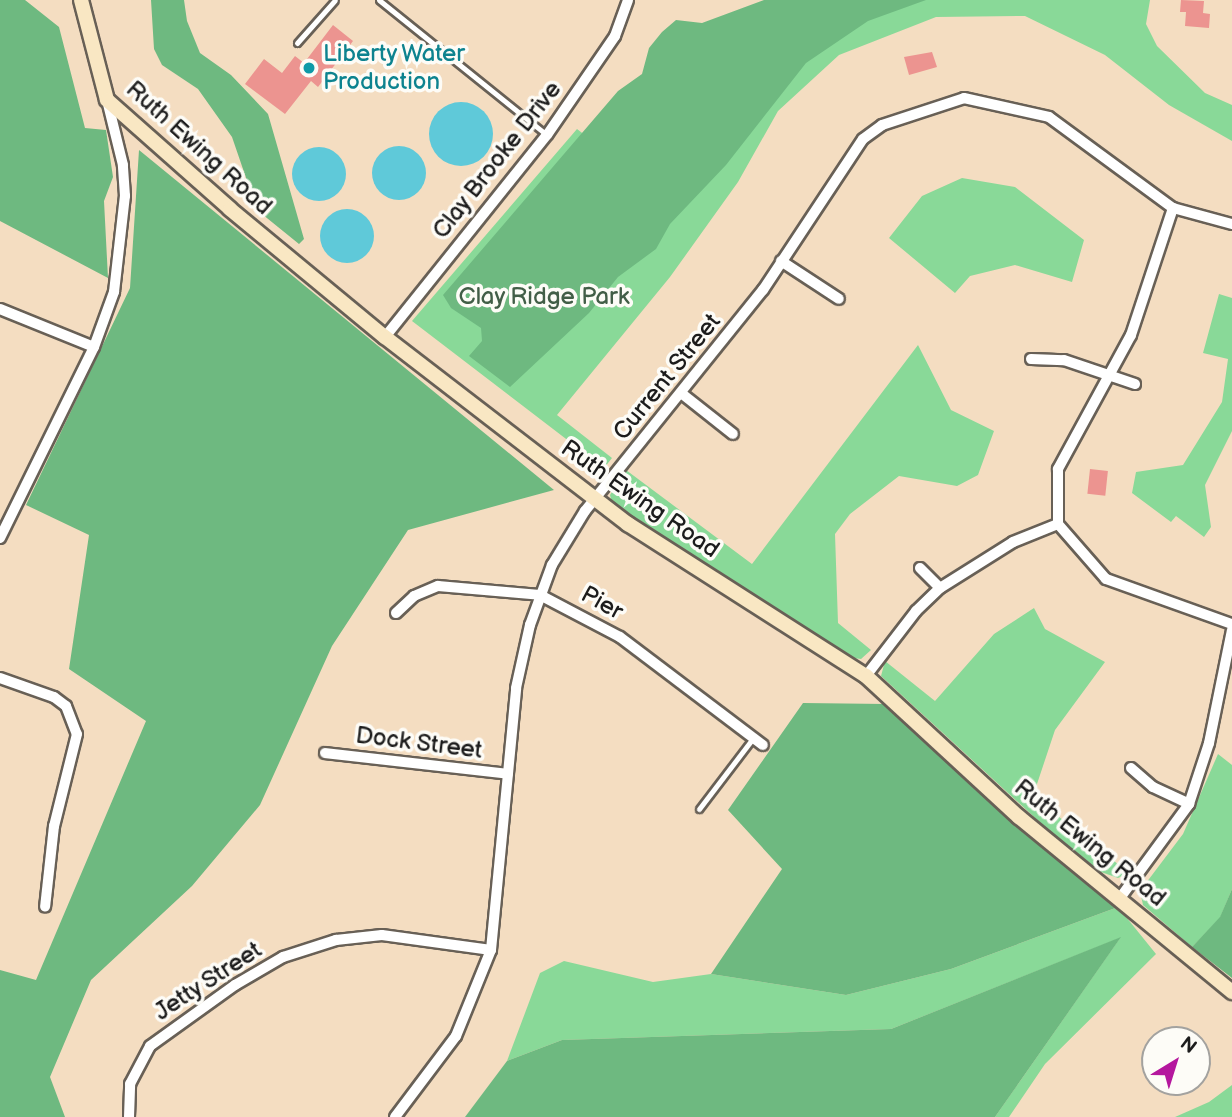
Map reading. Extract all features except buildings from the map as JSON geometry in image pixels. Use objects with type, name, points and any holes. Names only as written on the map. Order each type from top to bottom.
[{"type":"street","name":"Ruth Ewing Road","points":[[81,0],[107,100],[385,337],[595,499],[866,676],[1019,817],[1232,992]]},
{"type":"street","name":"Clay Brooke Drive","points":[[385,337],[547,135],[615,36],[628,0]]},
{"type":"street","name":"Current Street","points":[[395,1117],[456,1036],[491,950],[516,688],[540,595],[566,537],[681,393],[781,261],[863,139],[882,125],[964,98],[1049,117],[1173,208],[1232,224]]},
{"type":"street","points":[[0,538],[5,516],[94,347],[114,292],[124,229],[122,165],[107,100]]},
{"type":"street","points":[[1173,208],[1131,335],[1058,469],[1058,524],[1106,579],[1232,624]]},
{"type":"street","points":[[781,261],[839,299]]},
{"type":"street","points":[[0,309],[94,347]]},
{"type":"street","points":[[1031,359],[1064,360],[1107,378],[1135,384]]},
{"type":"street","points":[[681,393],[733,434]]},
{"type":"street","points":[[866,676],[916,611],[940,588],[1013,542],[1058,524]]},
{"type":"street","points":[[920,568],[940,588]]},
{"type":"street","name":"Pier","points":[[396,613],[414,596],[438,586],[540,595],[620,637],[763,745]]},
{"type":"street","points":[[1119,898],[1189,804],[1209,743],[1232,630]]},
{"type":"street","points":[[0,678],[54,696],[70,713],[77,734],[54,826],[45,907]]},
{"type":"street","name":"Dock Street","points":[[325,753],[508,774]]},
{"type":"street","points":[[1131,768],[1153,787],[1189,804]]},
{"type":"street","name":"Jetty Street","points":[[129,1117],[130,1084],[150,1046],[235,985],[283,957],[336,940],[382,935],[491,950]]},
{"type":"lane","points":[[297,43],[332,0]]},
{"type":"lane","points":[[379,0],[547,135]]},
{"type":"lane","points":[[699,809],[753,738]]},
{"type":"green space","points":[[0,0],[25,0],[59,27],[85,128],[106,130],[113,177],[104,201],[108,278],[0,221]]},
{"type":"green space","points":[[151,0],[184,0],[187,21],[200,53],[231,75],[268,114],[304,239],[299,244],[257,210],[232,137],[198,89],[162,65],[154,49]]},
{"type":"green space","points":[[764,0],[926,0],[868,21],[806,63],[726,165],[670,224],[656,249],[618,277],[589,313],[510,387],[469,356],[482,341],[481,328],[451,308],[443,295],[618,91],[642,74],[649,48],[662,32],[676,20],[702,23]]},
{"type":"green space","name":"Clay Ridge Park","points":[[868,0],[1150,0],[1146,24],[1157,46],[1205,93],[1232,105],[1232,141],[1169,105],[1105,55],[1025,16],[936,17],[839,55],[778,111],[738,182],[670,277],[557,415],[612,458],[604,468],[412,321],[577,129],[651,186]]},
{"type":"green space","points":[[139,150],[554,490],[408,530],[332,646],[260,805],[192,886],[91,980],[50,1077],[65,1117],[0,1117],[0,970],[36,980],[146,721],[69,669],[89,535],[26,505],[130,288]]},
{"type":"green space","points":[[962,178],[1015,187],[1084,240],[1072,282],[1015,265],[970,276],[955,293],[889,238],[922,196]]},
{"type":"green space","points":[[1219,294],[1232,298],[1232,431],[1205,485],[1211,527],[1204,537],[1176,516],[1171,522],[1132,493],[1136,472],[1183,465],[1222,402],[1228,359],[1203,353]]},
{"type":"green space","points":[[918,345],[951,410],[994,431],[978,475],[957,486],[899,476],[850,514],[835,534],[838,623],[871,650],[861,659],[853,658],[612,503],[610,495],[626,470],[752,564]]},
{"type":"green space","points":[[1034,608],[1045,629],[1105,662],[1055,730],[1033,796],[1129,873],[1118,878],[1101,872],[1046,828],[881,676],[885,661],[935,701],[994,634]]},
{"type":"green space","points":[[803,703],[886,704],[1118,907],[951,969],[846,995],[711,974],[782,869],[728,810]]},
{"type":"green space","points":[[1218,754],[1232,765],[1232,889],[1220,918],[1192,947],[1143,905],[1140,891],[1183,834]]},
{"type":"green space","points":[[1232,889],[1232,978],[1192,947],[1220,917]]},
{"type":"green space","points":[[1118,907],[1156,954],[1045,1064],[1009,1117],[995,1117],[1120,938],[891,1029],[562,1040],[507,1061],[540,973],[564,961],[653,982],[711,974],[846,995],[951,969]]},
{"type":"green space","points":[[1121,937],[995,1117],[465,1117],[507,1061],[562,1040],[891,1029]]},
{"type":"green space","points":[[1232,1085],[1232,1117],[1175,1117],[1209,1102]]},
{"type":"water","points":[[461,102],[479,108],[487,116],[493,134],[487,152],[479,160],[461,166],[443,160],[435,152],[429,134],[435,116],[443,108]]},
{"type":"water","points":[[399,146],[418,154],[426,173],[418,192],[399,200],[380,192],[372,173],[380,154]]},
{"type":"water","points":[[319,147],[338,155],[346,174],[338,193],[319,201],[300,193],[292,174],[300,155]]},
{"type":"water","points":[[347,209],[366,217],[374,236],[366,255],[347,263],[328,255],[320,236],[328,217]]},
{"type":"place","name":"Liberty Water Production","points":[[309,68]]}]
